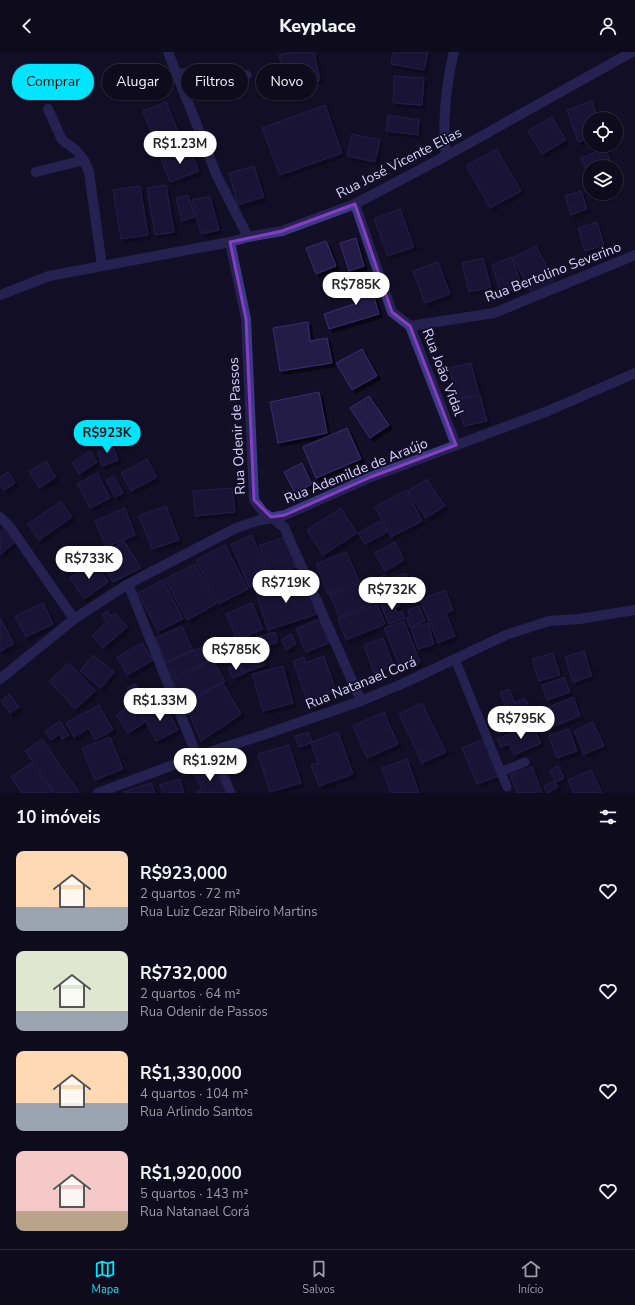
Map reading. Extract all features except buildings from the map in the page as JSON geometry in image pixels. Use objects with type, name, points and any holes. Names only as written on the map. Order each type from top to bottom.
[{"type":"street","points":[[168,52],[217,176],[248,237]]},
{"type":"street","points":[[446,156],[443,136],[447,95],[454,52]]},
{"type":"street","name":"Rua José Vicente Elias","points":[[0,295],[49,276],[282,231],[355,204],[446,156],[632,52]]},
{"type":"street","points":[[48,109],[62,140],[76,150],[84,160],[89,172],[102,266]]},
{"type":"street","points":[[36,172],[84,160]]},
{"type":"street","name":"Rua João Vidal","points":[[355,204],[392,312],[410,326],[456,445]]},
{"type":"street","name":"Rua Odenir de Passos","points":[[230,242],[246,319],[254,500],[263,512],[284,527],[362,701]]},
{"type":"street","name":"Rua Bertolino Severino","points":[[410,326],[494,312],[635,256]]},
{"type":"street","name":"Rua Ademilde de Araújo","points":[[0,678],[74,619],[128,584],[236,528],[271,517],[285,515],[371,477],[548,411],[635,373]]},
{"type":"street","points":[[0,517],[10,527],[74,619]]},
{"type":"street","points":[[128,584],[196,756]]},
{"type":"street","name":"Rua Natanael Corá","points":[[98,793],[196,756],[362,701],[506,635],[550,621],[579,619],[635,610]]},
{"type":"lane","points":[[177,73],[181,73]]},
{"type":"lane","points":[[455,659],[507,787]]},
{"type":"lane","points":[[213,751],[231,793]]},
{"type":"lane","points":[[501,772],[525,762]]},
{"type":"highlighted area","points":[[355,204],[392,312],[410,326],[456,445],[371,477],[285,515],[271,517],[254,500],[246,319],[230,242],[282,231]]}]
